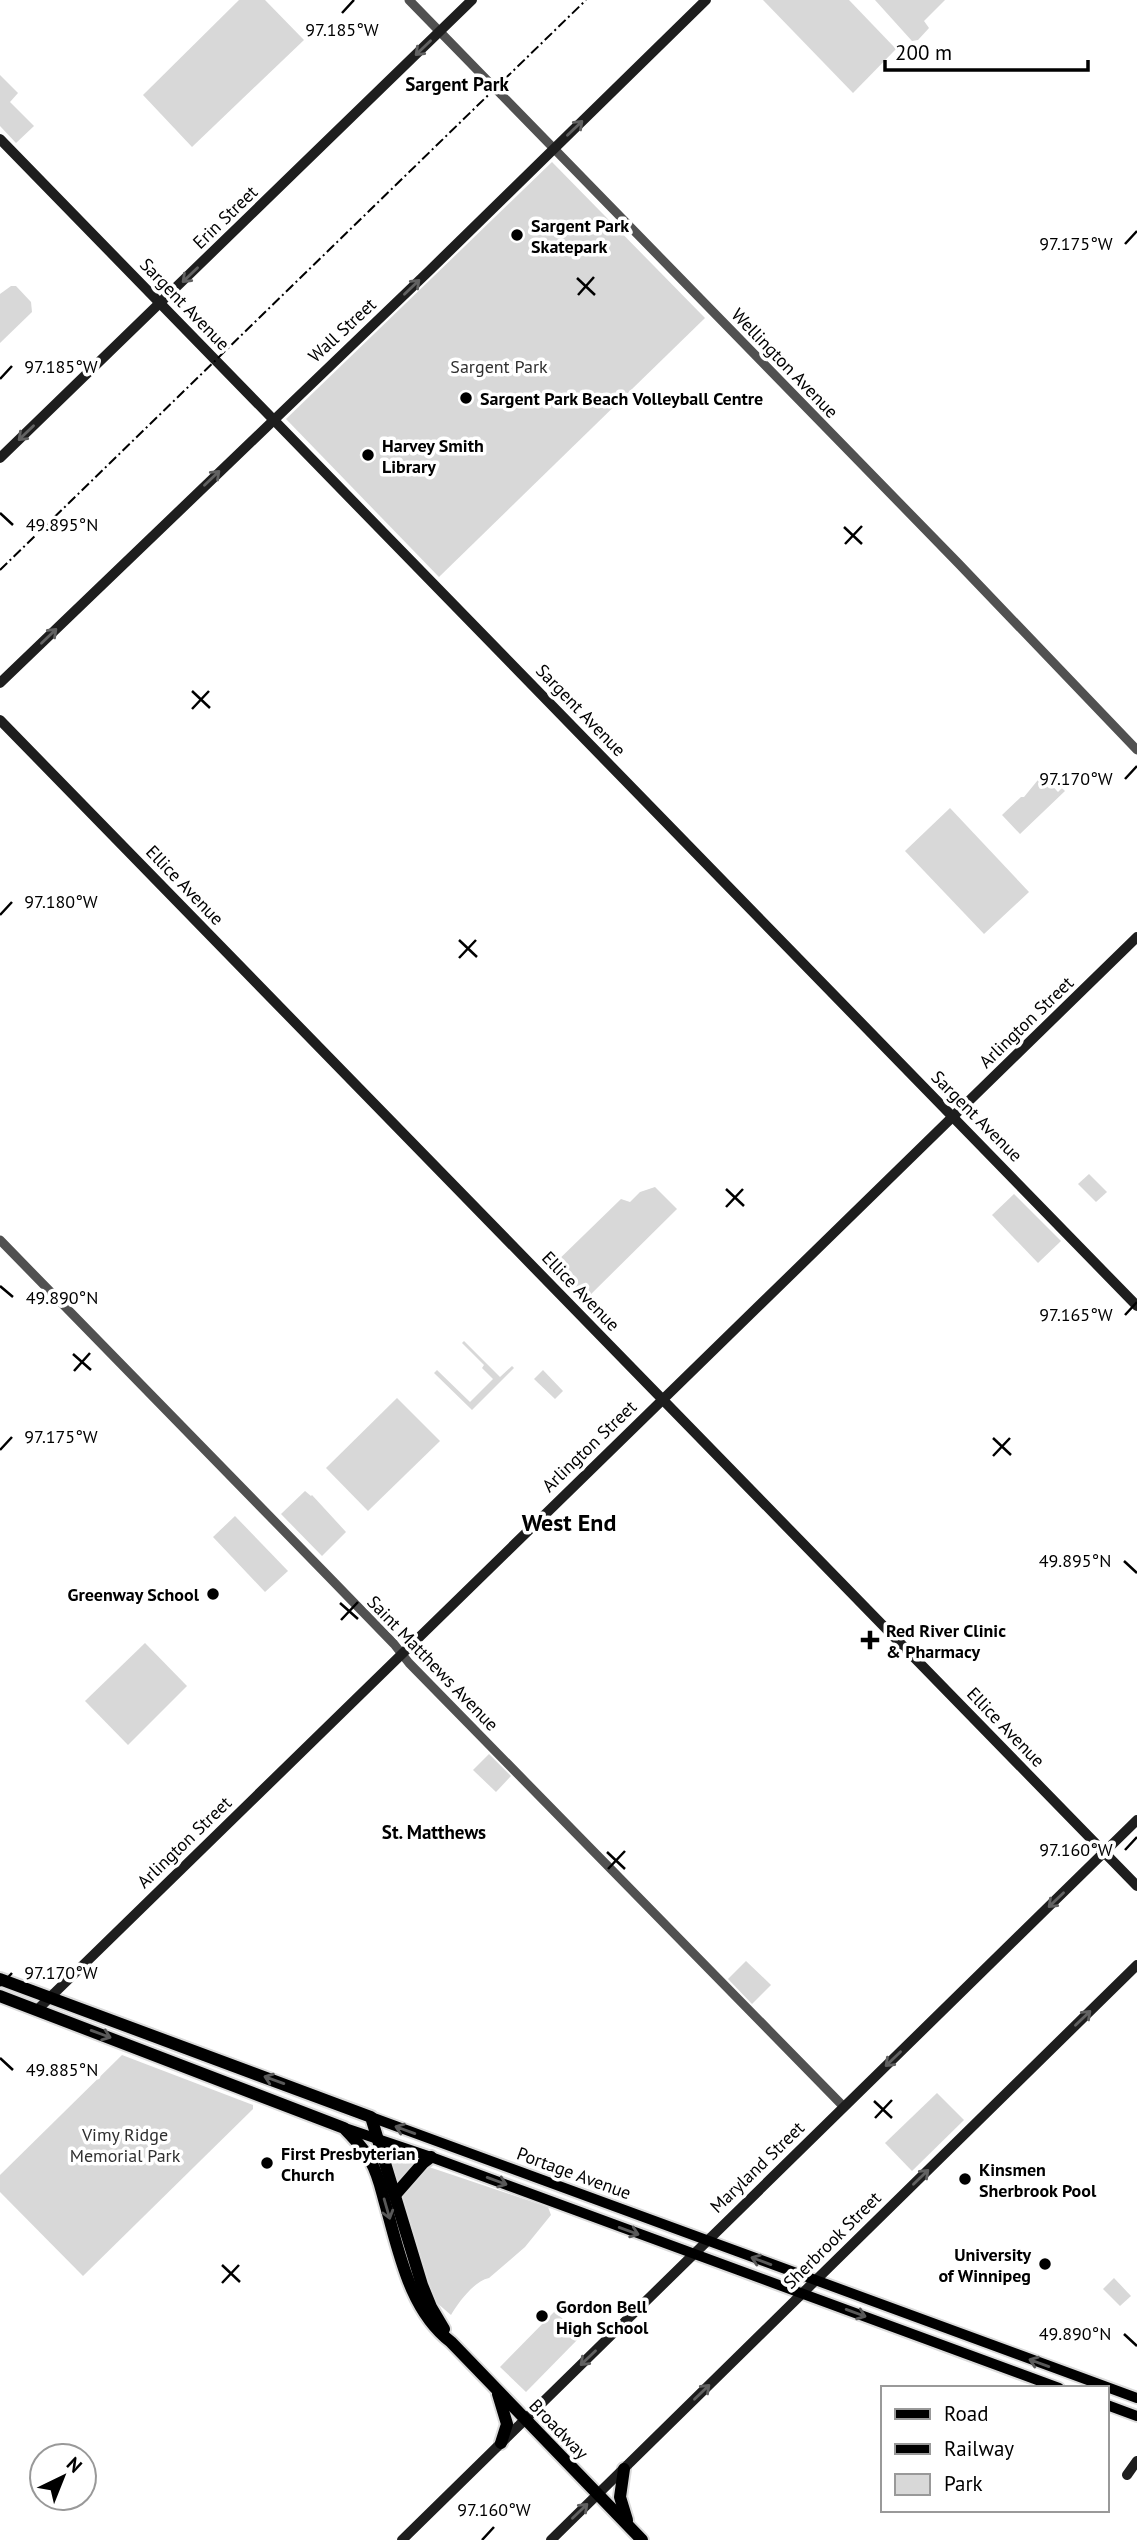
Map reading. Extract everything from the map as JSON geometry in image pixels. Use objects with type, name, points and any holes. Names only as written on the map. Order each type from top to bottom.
[{"type":"highway","name":"Portage Avenue","points":[[0,1979],[371,2117]]},
{"type":"highway","name":"Portage Avenue","points":[[0,1996],[344,2128]]},
{"type":"highway","name":"Broadway","points":[[371,2117],[427,2298],[451,2342]]},
{"type":"highway","name":"Broadway","points":[[344,2128],[366,2153],[376,2171],[407,2273],[420,2305],[438,2332],[451,2342],[642,2540]]},
{"type":"highway","points":[[395,2195],[431,2157]]},
{"type":"highway","points":[[495,2387],[507,2424],[501,2443]]},
{"type":"highway","points":[[624,2469],[620,2497],[632,2530]]},
{"type":"main road","name":"Erin Street","points":[[0,458],[472,0]]},
{"type":"main road","name":"Wall Street","points":[[0,684],[706,0]]},
{"type":"main road","name":"Sargent Avenue","points":[[0,139],[1137,1306]]},
{"type":"main road","name":"Ellice Avenue","points":[[0,720],[1137,1886]]},
{"type":"main road","name":"Arlington Street","points":[[37,2010],[1137,937]]},
{"type":"main road","name":"Maryland Street","points":[[402,2540],[1137,1820]]},
{"type":"main road","name":"Sherbrook Street","points":[[551,2540],[1137,1965]]},
{"type":"main road","name":"Portage Avenue","points":[[371,2117],[1104,2386]]},
{"type":"main road","name":"Portage Avenue","points":[[344,2128],[431,2157],[1054,2386]]},
{"type":"main road","name":"Portage Avenue","points":[[1109,2388],[1137,2398]]},
{"type":"main road","points":[[1109,2406],[1137,2416]]},
{"type":"main road","points":[[1137,2461],[1127,2475],[1137,2472]]},
{"type":"street","name":"Wellington Avenue","points":[[409,0],[1137,750]]},
{"type":"street","name":"Saint Matthews Avenue","points":[[0,1240],[844,2107]]},
{"type":"green space","points":[[239,0],[265,0],[304,40],[192,147],[143,95]]},
{"type":"green space","points":[[763,0],[849,0],[896,49],[853,93]]},
{"type":"green space","points":[[875,0],[945,0],[924,21],[929,28],[918,40],[912,41]]},
{"type":"green space","points":[[0,75],[18,93],[10,102],[34,126],[16,143],[0,126]]},
{"type":"green space","name":"Sargent Park","points":[[552,162],[705,318],[439,577],[286,419]]},
{"type":"green space","points":[[11,286],[16,286],[31,302],[32,312],[0,343],[0,294]]},
{"type":"green space","points":[[1042,775],[1058,792],[1062,788],[1065,791],[1020,834],[1002,815],[1024,797]]},
{"type":"green space","points":[[950,808],[1029,892],[984,934],[905,851]]},
{"type":"green space","points":[[1089,1174],[1107,1192],[1096,1202],[1078,1184]]},
{"type":"green space","points":[[655,1187],[677,1209],[582,1303],[549,1269],[621,1199],[630,1202],[640,1192]]},
{"type":"green space","points":[[1014,1194],[1061,1241],[1038,1263],[992,1215]]},
{"type":"green space","points":[[464,1341],[500,1377],[512,1366],[514,1368],[472,1410],[434,1373],[437,1370],[470,1402],[493,1379],[482,1368],[484,1365],[462,1343]]},
{"type":"green space","points":[[543,1370],[563,1391],[555,1399],[534,1379]]},
{"type":"green space","points":[[397,1398],[440,1441],[368,1511],[326,1468]]},
{"type":"green space","points":[[305,1491],[312,1495],[346,1532],[322,1556],[281,1514]]},
{"type":"green space","points":[[235,1516],[288,1571],[265,1592],[213,1537]]},
{"type":"green space","points":[[145,1643],[187,1686],[128,1745],[85,1701]]},
{"type":"green space","points":[[489,1754],[511,1776],[496,1792],[473,1770]]},
{"type":"green space","points":[[746,1961],[771,1985],[752,2004],[728,1979]]},
{"type":"green space","name":"Vimy Ridge Memorial Park","points":[[122,2055],[253,2105],[253,2109],[83,2276],[0,2192],[0,2175]]},
{"type":"green space","points":[[937,2093],[964,2120],[912,2171],[885,2143]]},
{"type":"green space","points":[[389,2154],[415,2163],[398,2185]]},
{"type":"green space","points":[[426,2166],[548,2207],[551,2215],[525,2247],[489,2278],[472,2288],[451,2315],[437,2303],[431,2289],[401,2190]]},
{"type":"green space","points":[[1114,2278],[1131,2296],[1120,2306],[1103,2289]]},
{"type":"green space","points":[[555,2311],[580,2337],[526,2392],[500,2367]]},
{"type":"railway","points":[[0,570],[586,0]]},
{"type":"place","name":"Sargent Park Skatepark","points":[[517,235]]},
{"type":"place","name":"Sargent Park Beach Volleyball Centre","points":[[466,398]]},
{"type":"place","name":"Harvey Smith Library","points":[[368,455]]},
{"type":"place","name":"Greenway School","points":[[213,1594]]},
{"type":"place","name":"Red River Clinic & Pharmacy","points":[[870,1640]]},
{"type":"place","name":"First Presbyterian Church","points":[[267,2163]]},
{"type":"place","name":"Kinsmen Sherbrook Pool","points":[[965,2179]]},
{"type":"place","name":"University of Winnipeg","points":[[1045,2264]]},
{"type":"place","name":"Gordon Bell High School","points":[[542,2316]]},
{"type":"district","name":"Sargent Park","points":[[457,84]]},
{"type":"district","name":"West End","points":[[569,1522]]},
{"type":"district","name":"St. Matthews","points":[[434,1832]]}]
